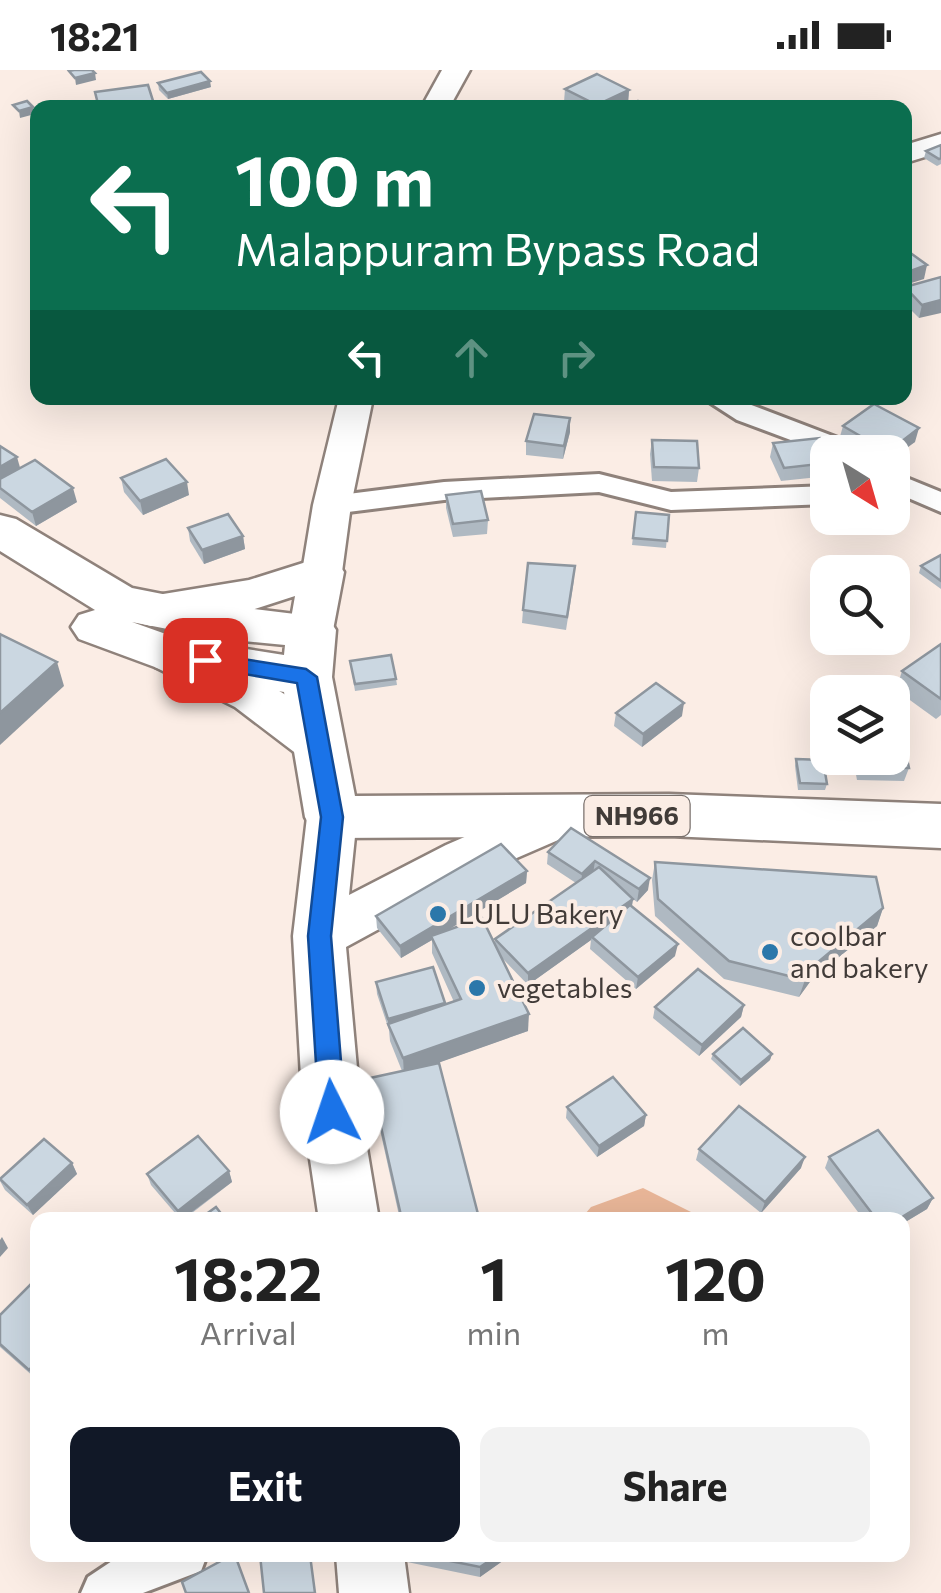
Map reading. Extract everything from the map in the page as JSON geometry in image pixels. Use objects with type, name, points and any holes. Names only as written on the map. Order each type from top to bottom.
[{"type":"highway","points":[[0,530],[119,602],[161,633]]},
{"type":"highway","points":[[0,570],[94,626],[309,653],[332,817]]},
{"type":"highway","name":"NH966","points":[[332,817],[669,815],[941,826]]},
{"type":"main road","points":[[439,100],[456,70]]},
{"type":"main road","points":[[912,152],[941,143]]},
{"type":"main road","points":[[309,653],[332,505],[354,405]]},
{"type":"main road","points":[[161,633],[322,572]]},
{"type":"main road","points":[[161,633],[319,745]]},
{"type":"main road","points":[[332,817],[320,936],[332,1112],[348,1212]]},
{"type":"main road","points":[[320,936],[464,859],[561,818]]},
{"type":"main road","points":[[371,1562],[374,1593]]},
{"type":"street","points":[[726,405],[813,435]]},
{"type":"street","points":[[332,505],[444,490],[599,483],[671,501],[810,496]]},
{"type":"street","points":[[104,1593],[142,1567],[160,1562]]},
{"type":"shaded area","points":[[643,1188],[691,1212],[587,1212]]},
{"type":"building","points":[[69,71],[95,73],[75,78]]},
{"type":"building","points":[[201,72],[210,81],[167,93],[158,83]]},
{"type":"building","points":[[597,74],[629,90],[608,100],[587,100],[565,89]]},
{"type":"building","points":[[148,85],[153,100],[97,100],[95,92]]},
{"type":"building","points":[[27,101],[30,108],[19,111],[13,105]]},
{"type":"building","points":[[941,145],[939,159],[926,151]]},
{"type":"building","points":[[912,254],[927,265],[912,270]]},
{"type":"building","points":[[941,277],[941,300],[922,305],[912,294],[912,285]]},
{"type":"building","points":[[873,405],[919,428],[910,435],[859,435],[843,426]]},
{"type":"building","points":[[534,414],[570,418],[564,446],[526,441]]},
{"type":"building","points":[[810,439],[810,465],[784,468],[773,443]]},
{"type":"building","points":[[652,440],[697,441],[699,468],[654,467]]},
{"type":"building","points":[[0,446],[17,457],[0,467]]},
{"type":"building","points":[[166,459],[187,482],[140,501],[121,478]]},
{"type":"building","points":[[35,460],[73,488],[32,512],[0,488],[0,479]]},
{"type":"building","points":[[481,491],[488,520],[453,524],[446,495]]},
{"type":"building","points":[[636,512],[669,515],[667,541],[633,538]]},
{"type":"building","points":[[228,514],[243,536],[202,550],[188,528]]},
{"type":"building","points":[[941,555],[941,581],[921,566]]},
{"type":"building","points":[[528,563],[575,566],[567,617],[523,610]]},
{"type":"building","points":[[0,634],[57,662],[0,713]]},
{"type":"building","points":[[941,644],[941,699],[910,675],[902,671]]},
{"type":"building","points":[[391,655],[396,679],[355,684],[350,661]]},
{"type":"building","points":[[656,683],[684,703],[643,734],[616,713]]},
{"type":"building","points":[[796,759],[810,760],[810,775],[826,775],[827,784],[800,783]]},
{"type":"building","points":[[571,828],[650,878],[639,889],[595,861],[582,874],[548,852]]},
{"type":"building","name":"LULU Bakery","points":[[501,844],[527,871],[400,946],[376,916]]},
{"type":"building","name":"coolbar and bakery","points":[[655,862],[876,877],[883,908],[818,962],[805,980],[729,961],[658,899]]},
{"type":"building","points":[[599,867],[633,899],[528,973],[495,939]]},
{"type":"building","points":[[630,905],[678,944],[638,977],[592,937]]},
{"type":"building","name":"vegetables","points":[[482,918],[529,1014],[403,1058],[388,1024],[461,999],[431,936]]},
{"type":"building","points":[[433,967],[445,1003],[388,1019],[376,982]]},
{"type":"building","points":[[698,969],[744,1005],[702,1045],[655,1007]]},
{"type":"building","points":[[743,1028],[772,1054],[741,1080],[713,1054]]},
{"type":"building","points":[[439,1063],[477,1212],[400,1212],[370,1078]]},
{"type":"building","points":[[613,1077],[646,1115],[599,1146],[567,1107]]},
{"type":"building","points":[[739,1106],[805,1157],[765,1202],[699,1149]]},
{"type":"building","points":[[878,1130],[933,1198],[910,1212],[871,1212],[829,1157]]},
{"type":"building","points":[[198,1136],[229,1171],[178,1211],[147,1174]]},
{"type":"building","points":[[44,1139],[72,1163],[27,1205],[0,1179]]},
{"type":"building","points":[[30,1285],[29,1370],[0,1344],[0,1315]]},
{"type":"building","points":[[219,1562],[238,1562],[249,1593],[186,1593],[182,1582]]},
{"type":"building","points":[[261,1562],[311,1562],[315,1593],[264,1593]]},
{"type":"building","points":[[455,1562],[488,1562],[480,1567]]},
{"type":"place","name":"LULU Bakery","points":[[438,914]]},
{"type":"place","name":"coolbar and bakery","points":[[770,952]]},
{"type":"place","name":"vegetables","points":[[477,988]]},
{"type":"route","points":[[205,660],[306,677],[332,817],[320,936],[332,1112]]}]
